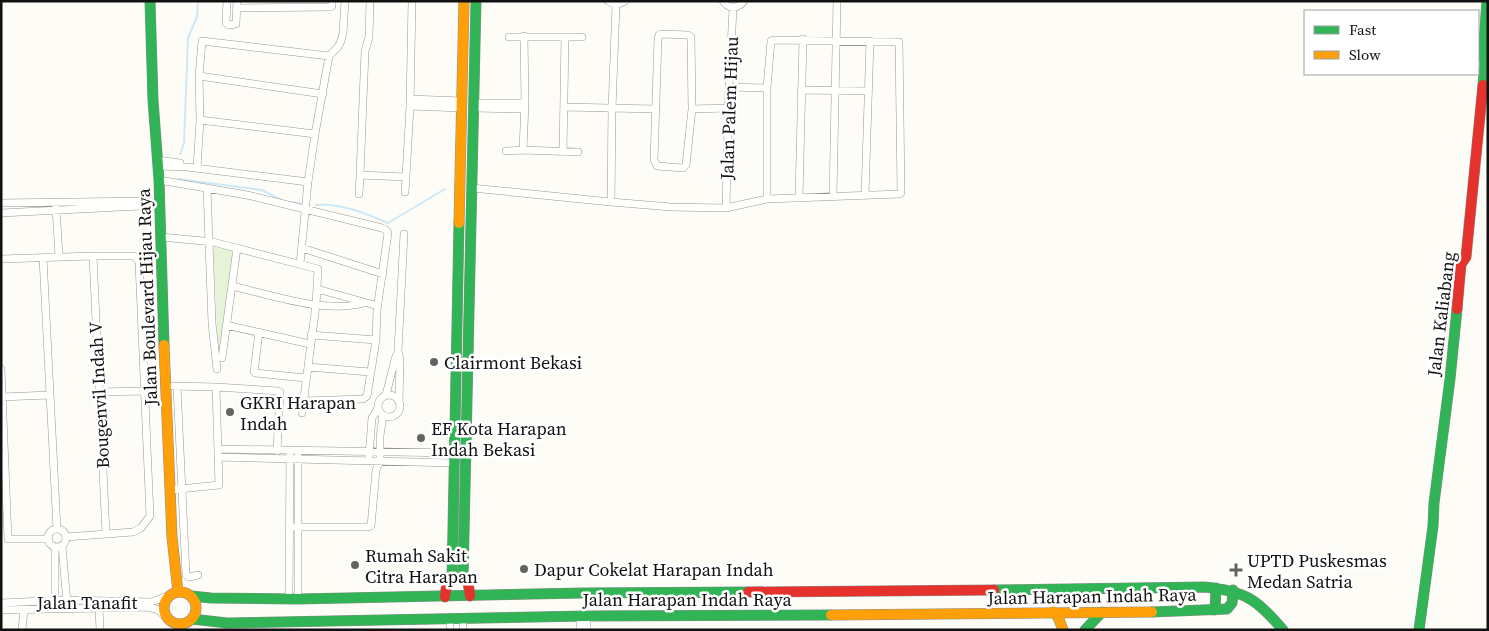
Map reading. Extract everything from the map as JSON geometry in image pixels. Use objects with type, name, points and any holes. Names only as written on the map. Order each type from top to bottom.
[{"type":"main road","name":"Jalan Boulevard Hijau Raya","points":[[150,1],[153,100],[159,180],[151,203],[161,237],[175,574],[174,593]]},
{"type":"main road","points":[[445,597],[446,589],[452,579],[464,1]]},
{"type":"main road","name":"Jalan Kaliabang","points":[[1419,630],[1450,379],[1461,264],[1466,257],[1485,63],[1483,56],[1486,1]]},
{"type":"main road","points":[[463,578],[478,2]]},
{"type":"main road","points":[[464,39],[476,39]]},
{"type":"main road","points":[[459,260],[470,260]]},
{"type":"main road","points":[[454,461],[466,468]]},
{"type":"main road","points":[[452,579],[463,578],[468,582],[470,596]]},
{"type":"main road","points":[[1216,588],[1233,590],[1242,594],[1265,609],[1283,630]]},
{"type":"main road","name":"Jalan Harapan Indah Raya","points":[[191,596],[294,599],[592,593],[1216,588],[1215,610],[964,614],[583,616],[227,623],[192,619]]},
{"type":"main road","points":[[1215,610],[1224,610],[1229,607],[1232,602],[1233,590]]},
{"type":"main road","points":[[174,593],[185,593],[191,596],[195,602],[196,609],[192,619],[187,623],[174,624],[164,606],[166,600],[174,593]]},
{"type":"main road","points":[[208,622],[201,617],[200,608],[202,602],[211,598]]},
{"type":"main road","points":[[1053,612],[1062,623],[1064,630]]},
{"type":"main road","points":[[1085,630],[1102,612]]},
{"type":"street","points":[[227,1],[226,23],[228,25],[236,24],[237,4],[330,7],[332,6],[332,1]]},
{"type":"street","points":[[300,264],[315,134],[329,56],[338,47],[343,33],[345,1]]},
{"type":"street","points":[[359,194],[365,51],[369,37],[370,1]]},
{"type":"street","points":[[405,192],[410,103],[412,1]]},
{"type":"street","points":[[608,1],[616,4],[625,1]]},
{"type":"street","points":[[723,1],[729,7],[734,8],[744,1]]},
{"type":"street","points":[[833,197],[837,1]]},
{"type":"street","points":[[611,202],[616,4]]},
{"type":"street","name":"Jalan Palem Hijau","points":[[726,208],[728,108],[734,8]]},
{"type":"street","points":[[661,34],[688,35],[691,37],[692,109],[686,165],[683,168],[657,166],[655,164],[655,109],[658,39],[661,34]]},
{"type":"street","points":[[523,150],[524,36]]},
{"type":"street","points":[[509,37],[582,37]]},
{"type":"street","points":[[563,152],[566,37]]},
{"type":"street","points":[[197,168],[201,42],[204,40],[329,56]]},
{"type":"street","points":[[799,197],[802,40]]},
{"type":"street","points":[[472,188],[672,207],[726,208],[767,199],[898,195],[901,193],[899,42],[836,40],[771,41],[767,88],[767,199]]},
{"type":"street","points":[[865,195],[870,41]]},
{"type":"street","points":[[199,76],[323,94]]},
{"type":"street","points":[[729,87],[767,88]]},
{"type":"street","points":[[801,90],[868,91]]},
{"type":"street","points":[[410,103],[462,105]]},
{"type":"street","points":[[474,106],[524,106]]},
{"type":"street","points":[[564,107],[655,109]]},
{"type":"street","points":[[692,109],[728,108]]},
{"type":"street","points":[[200,120],[315,134]]},
{"type":"street","points":[[506,151],[578,152]]},
{"type":"street","points":[[158,163],[308,182]]},
{"type":"street","points":[[360,176],[406,177]]},
{"type":"street","points":[[159,180],[306,207],[382,228],[388,233],[368,394],[366,398],[304,401]]},
{"type":"street","points":[[207,188],[212,323],[217,369]]},
{"type":"street","points":[[56,202],[58,257]]},
{"type":"street","points":[[1,203],[151,203]]},
{"type":"street","points":[[1,213],[56,211],[151,203]]},
{"type":"street","points":[[383,415],[392,416],[396,414],[399,402],[400,360],[398,351],[404,234]]},
{"type":"street","points":[[161,237],[210,242],[318,268]]},
{"type":"street","points":[[222,358],[237,248]]},
{"type":"street","points":[[302,248],[383,274]]},
{"type":"street","points":[[302,413],[316,305],[318,268],[322,255]]},
{"type":"street","name":"Bougenvil Indah V","points":[[93,256],[106,534]]},
{"type":"street","points":[[1,259],[134,256],[139,262],[150,516],[141,528],[133,532],[66,537]]},
{"type":"street","points":[[44,258],[57,529]]},
{"type":"street","points":[[232,286],[316,305],[348,306],[364,302]]},
{"type":"street","points":[[317,289],[378,306]]},
{"type":"street","points":[[226,325],[310,344]]},
{"type":"street","points":[[259,332],[255,373],[306,378]]},
{"type":"street","points":[[311,335],[376,340]]},
{"type":"street","points":[[376,470],[369,461],[372,418],[378,408],[379,400],[386,395],[398,351]]},
{"type":"street","points":[[308,367],[370,372]]},
{"type":"street","points":[[1,369],[5,539],[49,538]]},
{"type":"street","points":[[166,386],[216,387],[280,392],[277,451]]},
{"type":"street","points":[[177,386],[186,575],[189,577],[198,575]]},
{"type":"street","points":[[170,486],[219,485],[216,387]]},
{"type":"street","points":[[99,392],[145,391]]},
{"type":"street","points":[[2,397],[50,395]]},
{"type":"street","points":[[386,395],[394,396],[399,402]]},
{"type":"street","points":[[293,527],[370,527],[376,470],[380,461],[380,429],[383,415],[378,408]]},
{"type":"street","points":[[218,453],[277,451],[290,455]]},
{"type":"street","points":[[218,453],[298,455],[369,452],[454,461]]},
{"type":"street","points":[[290,455],[294,599]]},
{"type":"street","points":[[298,455],[369,461],[454,461]]},
{"type":"street","points":[[293,527],[298,455]]},
{"type":"street","points":[[57,529],[63,531],[66,537],[66,541],[58,546],[49,542],[51,532],[57,529]]},
{"type":"street","points":[[58,546],[67,608]]},
{"type":"street","points":[[55,605],[58,546]]},
{"type":"street","name":"Jalan Tanafit","points":[[1,610],[24,610],[55,605],[66,600],[151,602],[174,593]]},
{"type":"street","points":[[1,603],[1,610]]},
{"type":"street","name":"Jalan Tanafit","points":[[1,603],[55,605],[67,608],[146,607],[157,609],[174,624]]},
{"type":"street","points":[[99,608],[100,630]]},
{"type":"street","points":[[22,630],[24,610]]},
{"type":"street","points":[[580,630],[583,616]]},
{"type":"street","points":[[583,616],[587,630]]},
{"type":"street","points":[[450,618],[450,630]]},
{"type":"street","points":[[463,618],[463,630]]},
{"type":"green space","points":[[213,245],[233,250],[231,282],[219,352],[218,352]]},
{"type":"waterway","points":[[180,154],[184,143],[188,38],[197,17],[198,1]]},
{"type":"waterway","points":[[178,179],[262,190],[281,200]]},
{"type":"waterway","points":[[316,205],[344,207],[388,223],[445,189]]},
{"type":"waterway","points":[[291,202],[301,204]]},
{"type":"traffic: fast","points":[[150,1],[153,100],[159,180],[164,345]]},
{"type":"traffic: fast","points":[[463,578],[476,1]]},
{"type":"traffic: fast","points":[[1483,85],[1487,1]]},
{"type":"traffic: fast","points":[[452,579],[459,223]]},
{"type":"traffic: fast","points":[[1419,630],[1433,526],[1434,503],[1457,309]]},
{"type":"traffic: fast","points":[[994,590],[1204,587],[1230,591],[1249,598],[1283,630]]},
{"type":"traffic: fast","points":[[1215,610],[1216,588]]},
{"type":"traffic: fast","points":[[1152,612],[1227,609],[1232,603],[1233,590]]},
{"type":"traffic: fast","points":[[191,596],[298,599],[583,593],[748,592]]},
{"type":"traffic: fast","points":[[1085,630],[1102,612]]},
{"type":"traffic: fast","points":[[192,619],[227,623],[587,616],[831,615]]},
{"type":"traffic: slow","points":[[459,223],[464,1]]},
{"type":"traffic: slow","points":[[164,345],[172,537],[178,592]]},
{"type":"traffic: slow","points":[[180,592],[186,593],[191,597],[195,602],[196,608],[195,614],[191,619],[186,623],[180,624],[174,623],[169,619],[165,614],[164,608],[165,602],[169,597],[174,593],[180,592]]},
{"type":"traffic: slow","points":[[1053,612],[1058,617],[1063,630]]},
{"type":"traffic: slow","points":[[831,615],[1152,612]]},
{"type":"traffic: jam","points":[[1457,309],[1461,264],[1466,257],[1483,85]]},
{"type":"traffic: jam","points":[[445,597],[446,589],[452,579],[461,578],[468,582],[470,596]]},
{"type":"traffic: jam","points":[[748,592],[994,590]]},
{"type":"place","name":"Clairmont Bekasi","points":[[434,362]]},
{"type":"place","name":"GKRI Harapan Indah","points":[[230,412]]},
{"type":"place","name":"EF Kota Harapan Indah Bekasi","points":[[421,438]]},
{"type":"place","name":"Rumah Sakit Citra Harapan","points":[[355,565]]},
{"type":"place","name":"Dapur Cokelat Harapan Indah","points":[[524,569]]},
{"type":"place","name":"UPTD Puskesmas Medan Satria","points":[[1236,570]]}]
